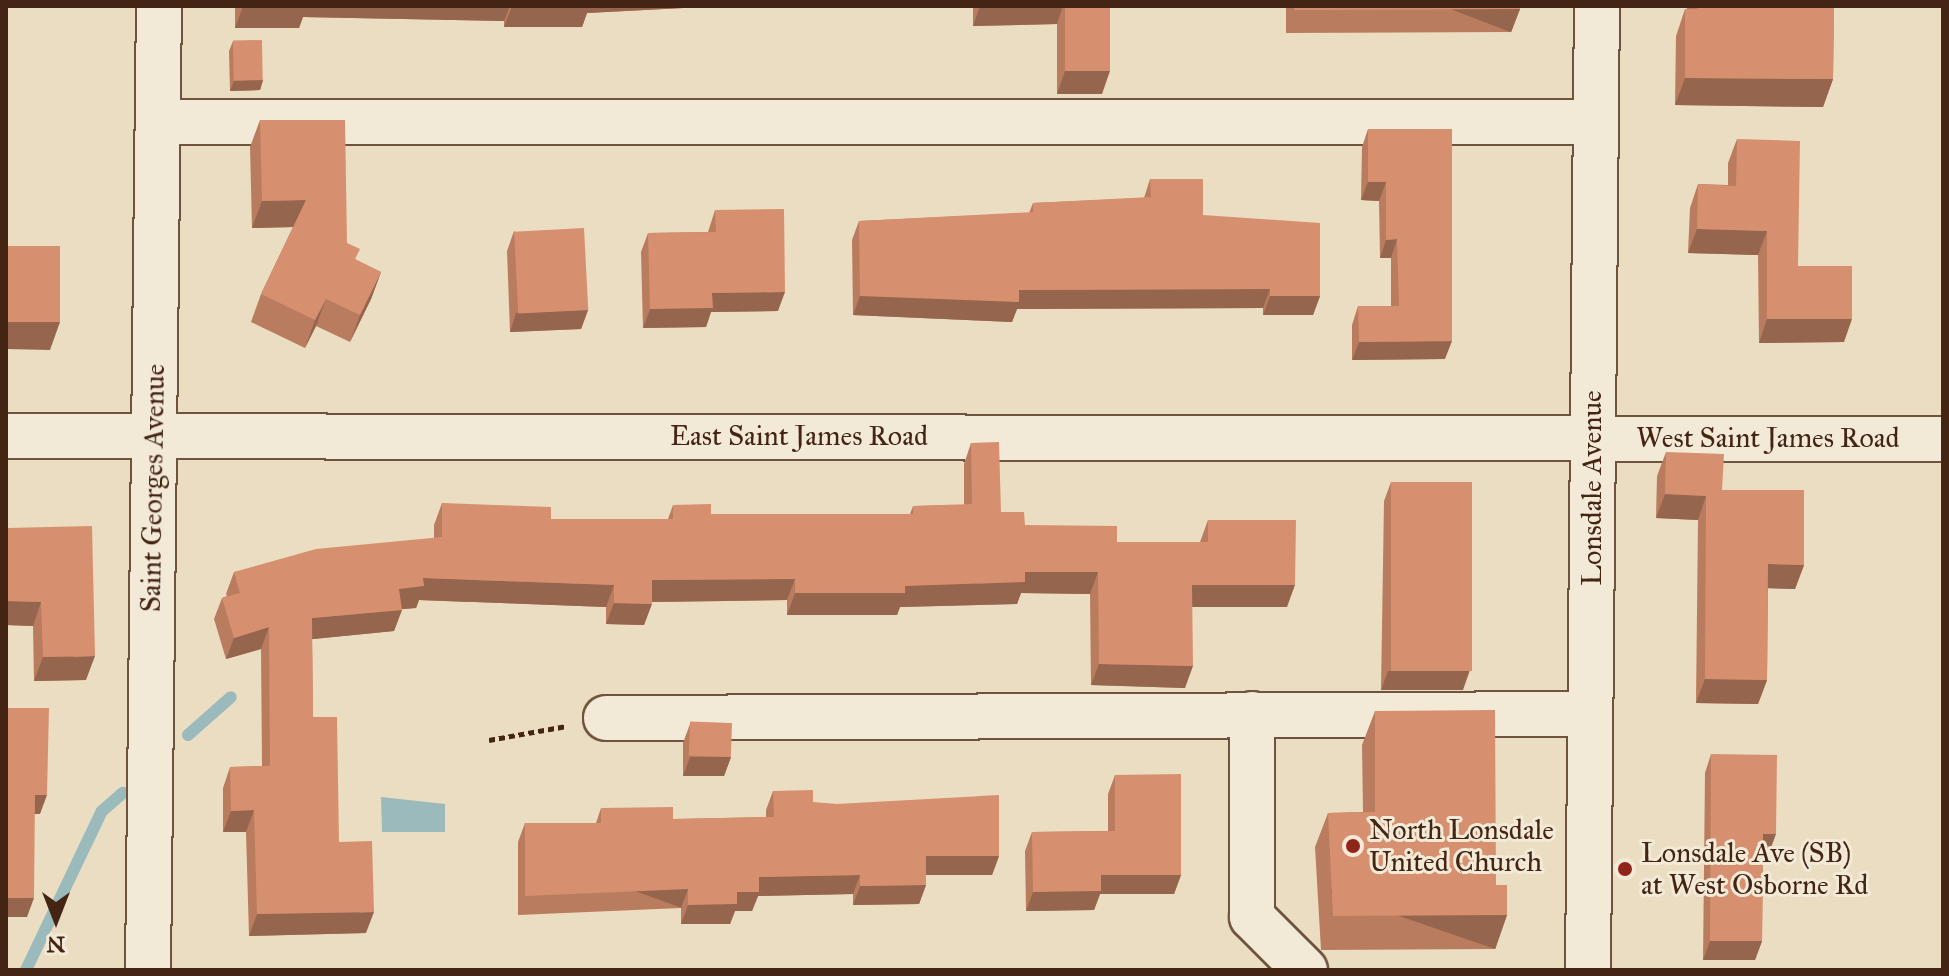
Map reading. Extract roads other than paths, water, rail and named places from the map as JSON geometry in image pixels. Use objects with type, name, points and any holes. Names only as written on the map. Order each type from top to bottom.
[{"type":"street","name":"Saint Georges Avenue","points":[[148,970],[153,436],[161,122],[159,6]]},
{"type":"street","name":"Lonsdale Avenue","points":[[1588,970],[1597,6]]},
{"type":"street","points":[[161,122],[1595,122]]},
{"type":"street","name":"East Saint James Road","points":[[6,436],[1593,437]]},
{"type":"street","name":"West Saint James Road","points":[[1593,437],[1943,439]]},
{"type":"street","points":[[1252,714],[1252,917],[1305,970]]},
{"type":"street","points":[[606,718],[1590,714]]},
{"type":"water","points":[[381,797],[445,804],[445,832],[382,832]]},
{"type":"waterway","points":[[188,735],[231,697]]},
{"type":"waterway","points":[[26,970],[102,811],[123,793]]},
{"type":"place","name":"North Lonsdale United Church","points":[[1353,846]]},
{"type":"place","name":"Lonsdale Ave (SB) at West Osborne Rd","points":[[1625,869]]}]
